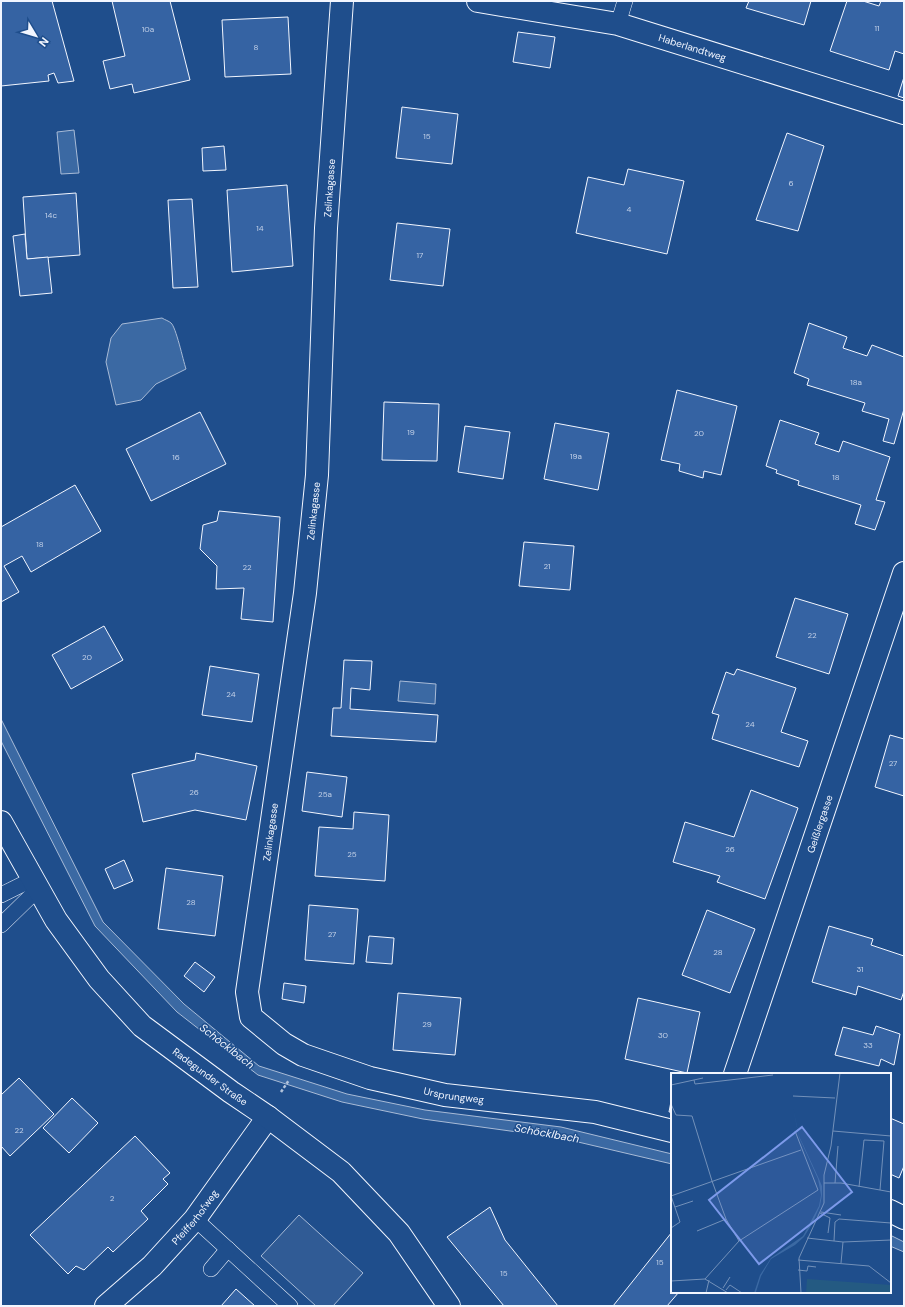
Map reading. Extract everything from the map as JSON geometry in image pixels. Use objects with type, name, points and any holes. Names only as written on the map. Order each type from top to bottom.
[{"type":"street","name":"Zelinkagasse","points":[[251,1017],[247,992],[305,594],[317,475],[326,228],[342,1]]},
{"type":"street","name":"Haberlandtweg","points":[[478,1],[618,24],[904,113]]},
{"type":"street","name":"Geißlergasse","points":[[735,1073],[904,573]]},
{"type":"street","name":"Radegunder Straße","points":[[1,822],[56,920],[99,979],[142,1026],[341,1172],[399,1233],[449,1306]]},
{"type":"street","name":"Ursprungweg","points":[[251,1017],[284,1044],[302,1055],[370,1078],[445,1095],[595,1112],[671,1131]]},
{"type":"street","name":"Pfeifferhofweg","points":[[106,1306],[152,1266],[195,1219],[268,1117]]},
{"type":"street","points":[[891,1212],[904,1218]]},
{"type":"lane","points":[[618,24],[625,1]]},
{"type":"lane","points":[[1,895],[36,884]]},
{"type":"lane","points":[[1,924],[36,884]]},
{"type":"lane","points":[[195,1219],[290,1306]]},
{"type":"lane","points":[[211,1269],[228,1249]]},
{"type":"shaded area","points":[[299,1215],[363,1273],[333,1306],[316,1306],[261,1256]]},
{"type":"water","points":[[74,130],[79,173],[61,174],[57,132]]},
{"type":"water","points":[[162,318],[170,322],[173,326],[186,369],[156,384],[141,400],[116,405],[106,362],[111,338],[122,324]]},
{"type":"water","points":[[400,681],[436,684],[435,704],[398,701]]},
{"type":"water","name":"Schöcklbach","points":[[1,719],[103,922],[184,1004],[259,1066],[347,1094],[425,1110],[561,1127],[671,1154],[671,1164],[561,1138],[423,1119],[342,1102],[258,1075],[177,1012],[95,926],[1,741]]},
{"type":"water","points":[[891,1236],[904,1242],[904,1252],[891,1246]]},
{"type":"building","points":[[1,1],[52,1],[74,81],[58,83],[54,73],[48,75],[49,81],[1,86]]},
{"type":"building","points":[[112,1],[170,1],[190,80],[134,93],[132,84],[110,89],[103,61],[125,56]]},
{"type":"building","points":[[749,1],[811,1],[804,25],[746,8]]},
{"type":"building","points":[[847,1],[863,1],[879,6],[881,1],[904,1],[904,54],[895,51],[889,70],[830,51]]},
{"type":"building","points":[[288,17],[291,74],[225,77],[222,20]]},
{"type":"building","points":[[518,32],[555,37],[550,68],[513,62]]},
{"type":"building","points":[[904,77],[904,98],[898,96]]},
{"type":"building","points":[[402,107],[458,114],[452,164],[396,158]]},
{"type":"building","points":[[787,133],[824,146],[798,231],[756,220]]},
{"type":"building","points":[[224,146],[226,170],[203,171],[202,148]]},
{"type":"building","points":[[628,169],[684,181],[667,254],[576,233],[588,177],[624,185]]},
{"type":"building","points":[[287,185],[293,266],[232,272],[227,190]]},
{"type":"building","points":[[76,193],[80,255],[27,259],[23,197]]},
{"type":"building","points":[[192,199],[198,287],[173,288],[168,200]]},
{"type":"building","points":[[397,223],[450,229],[443,286],[390,280]]},
{"type":"building","points":[[25,234],[27,259],[48,257],[52,293],[20,296],[13,236]]},
{"type":"building","points":[[809,323],[847,337],[843,348],[867,356],[872,345],[904,357],[904,409],[894,444],[883,441],[889,419],[862,411],[865,403],[807,385],[809,379],[794,373]]},
{"type":"building","points":[[677,390],[737,406],[721,475],[704,471],[703,478],[679,471],[680,464],[661,460]]},
{"type":"building","points":[[384,402],[439,404],[437,461],[382,460]]},
{"type":"building","points":[[200,412],[226,464],[151,501],[126,449]]},
{"type":"building","points":[[780,420],[819,433],[815,444],[839,452],[843,441],[890,457],[876,500],[885,502],[875,530],[855,524],[861,505],[798,485],[799,481],[776,473],[777,470],[766,466]]},
{"type":"building","points":[[555,423],[609,433],[598,490],[544,479]]},
{"type":"building","points":[[465,426],[510,432],[503,479],[458,472]]},
{"type":"building","points":[[75,485],[101,531],[31,572],[22,556],[4,566],[19,592],[1,602],[1,527]]},
{"type":"building","points":[[219,511],[280,517],[273,622],[241,619],[244,588],[216,589],[217,566],[200,549],[203,525],[217,521]]},
{"type":"building","points":[[524,542],[574,546],[570,590],[519,586]]},
{"type":"building","points":[[795,598],[848,614],[829,674],[776,657]]},
{"type":"building","points":[[104,626],[123,660],[71,689],[52,655]]},
{"type":"building","points":[[344,660],[372,661],[370,690],[351,688],[350,709],[438,715],[436,742],[331,736],[333,708],[341,708]]},
{"type":"building","points":[[210,666],[259,674],[252,722],[202,715]]},
{"type":"building","points":[[737,669],[796,688],[781,732],[808,741],[799,767],[712,739],[719,715],[712,713],[726,672],[734,675]]},
{"type":"building","points":[[890,735],[904,739],[904,796],[875,787]]},
{"type":"building","points":[[196,753],[257,766],[246,820],[195,810],[143,822],[132,774],[195,760]]},
{"type":"building","points":[[307,772],[347,777],[342,817],[302,811]]},
{"type":"building","points":[[751,790],[798,808],[765,899],[717,882],[720,876],[673,862],[685,822],[734,837]]},
{"type":"building","points":[[354,812],[389,815],[385,881],[315,876],[319,827],[353,829]]},
{"type":"building","points":[[124,860],[133,881],[114,889],[105,869]]},
{"type":"building","points":[[166,868],[223,876],[215,936],[158,929]]},
{"type":"building","points":[[309,905],[358,909],[354,964],[305,960]]},
{"type":"building","points":[[707,910],[755,929],[730,993],[682,975]]},
{"type":"building","points":[[829,926],[873,939],[871,945],[904,956],[904,991],[901,1000],[858,986],[856,995],[812,982]]},
{"type":"building","points":[[369,936],[394,938],[392,964],[366,962]]},
{"type":"building","points":[[195,962],[215,977],[204,992],[184,976]]},
{"type":"building","points":[[284,983],[306,986],[304,1003],[282,999]]},
{"type":"building","points":[[398,993],[461,998],[455,1055],[393,1050]]},
{"type":"building","points":[[638,998],[700,1012],[687,1073],[625,1059]]},
{"type":"building","points":[[876,1026],[900,1034],[894,1065],[881,1059],[879,1066],[835,1055],[843,1027],[873,1035]]},
{"type":"building","points":[[19,1078],[54,1114],[10,1156],[1,1146],[1,1095]]},
{"type":"building","points":[[72,1098],[98,1123],[69,1153],[43,1128]]},
{"type":"building","points":[[671,1101],[671,1112],[669,1112]]},
{"type":"building","points":[[891,1118],[904,1124],[904,1166],[899,1178],[891,1174]]},
{"type":"building","points":[[135,1136],[170,1173],[163,1179],[168,1184],[141,1211],[148,1219],[113,1252],[108,1247],[84,1270],[76,1266],[68,1274],[30,1235]]},
{"type":"building","points":[[490,1207],[505,1240],[558,1306],[504,1306],[447,1237]]},
{"type":"building","points":[[671,1233],[671,1293],[678,1293],[667,1306],[613,1306]]},
{"type":"building","points":[[236,1289],[255,1306],[221,1306]]}]
